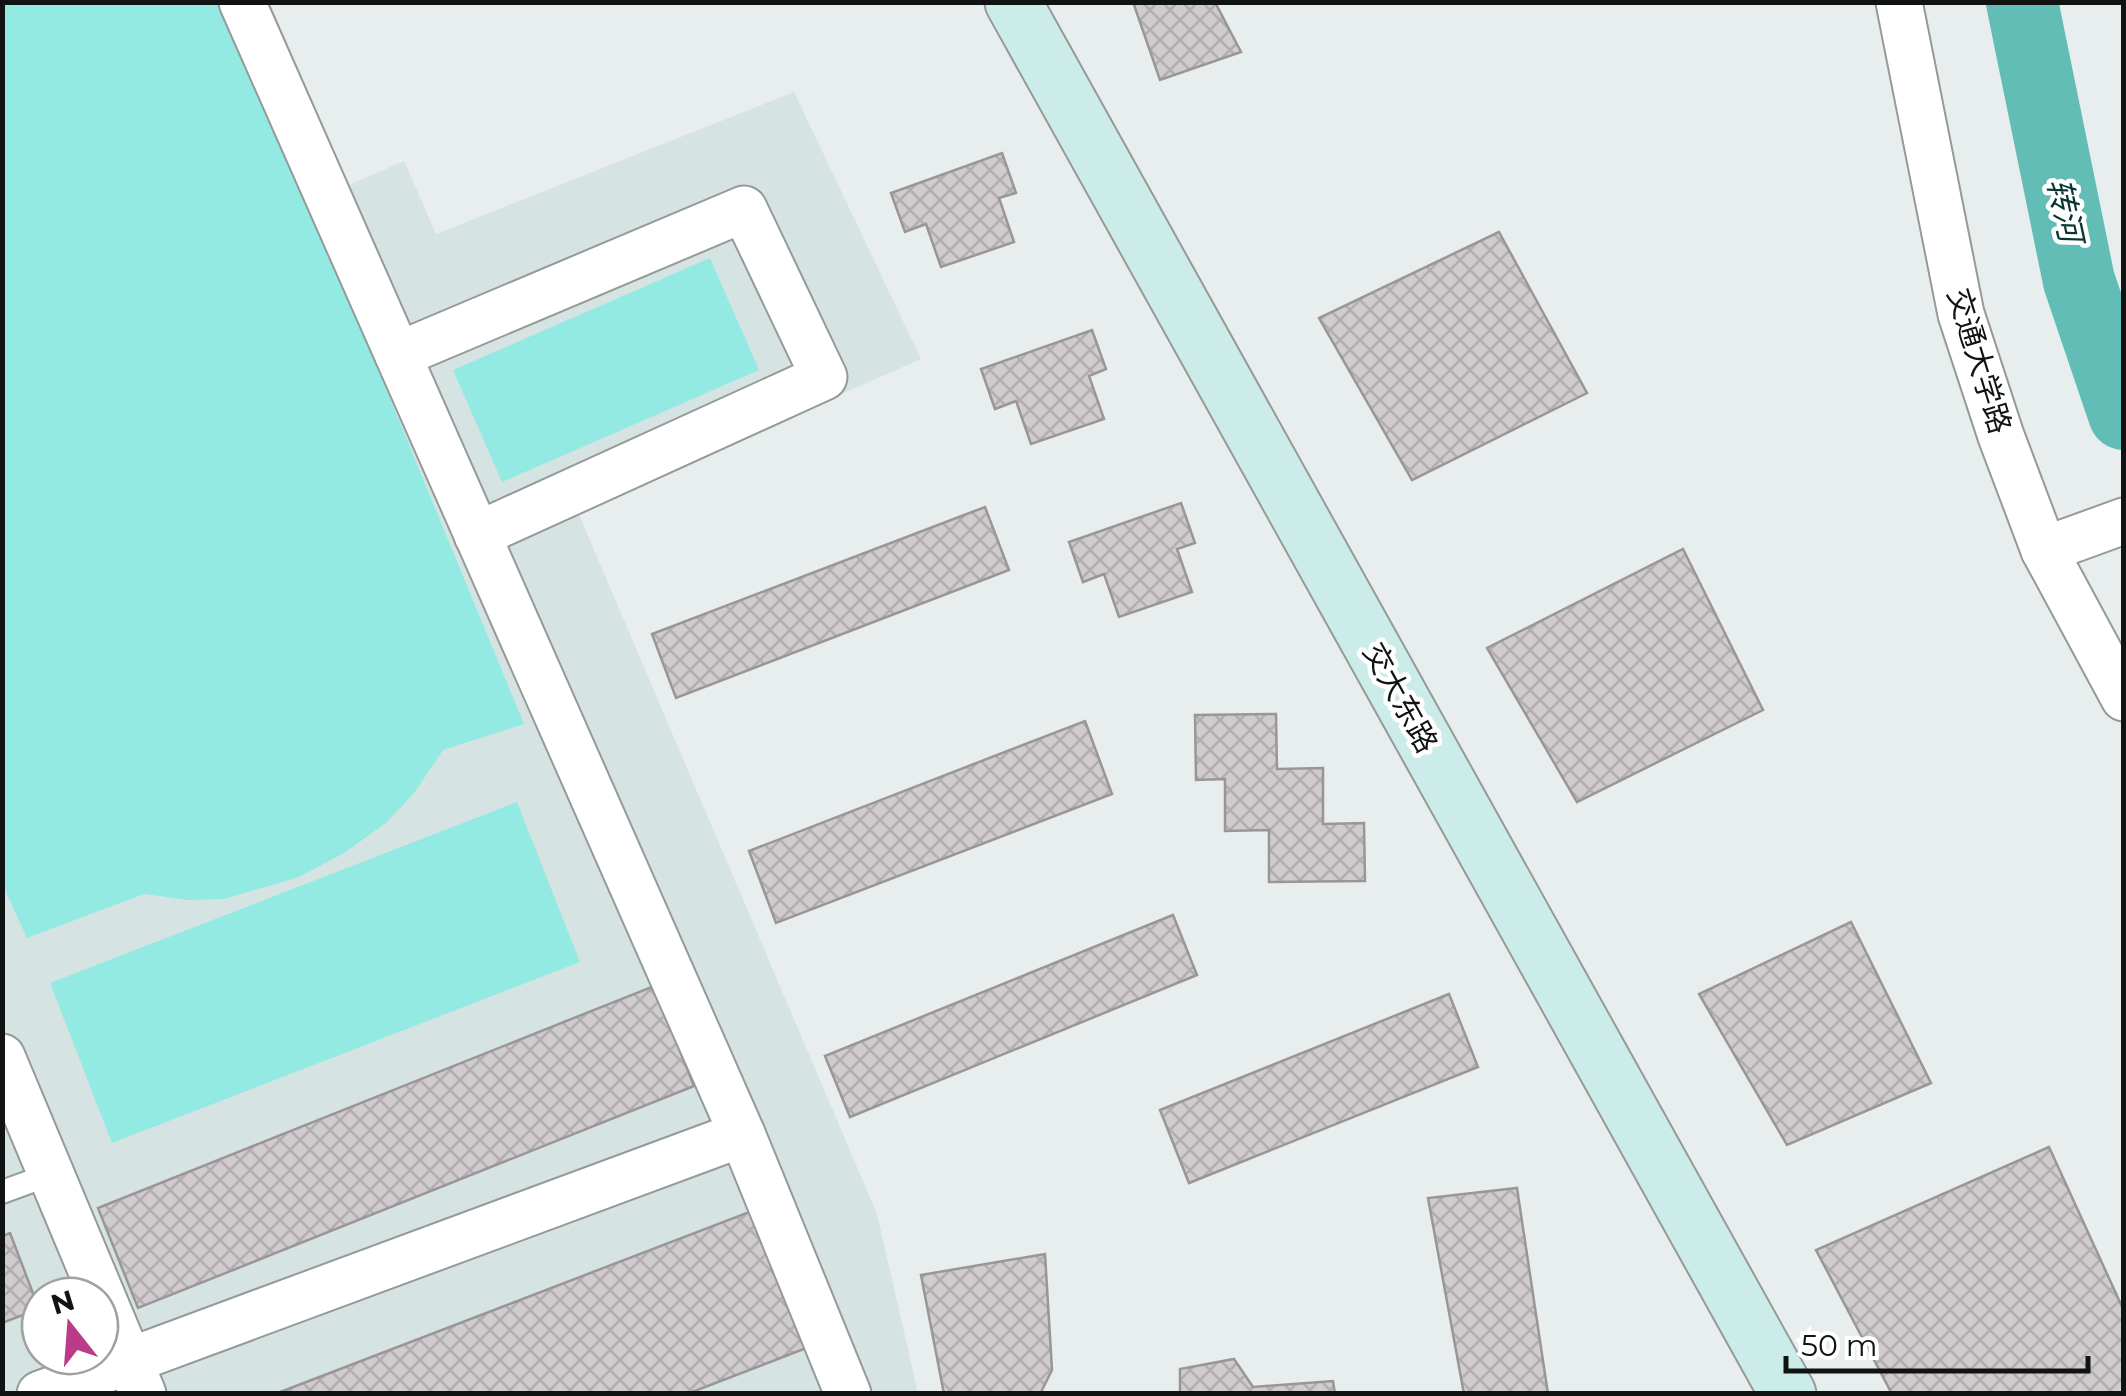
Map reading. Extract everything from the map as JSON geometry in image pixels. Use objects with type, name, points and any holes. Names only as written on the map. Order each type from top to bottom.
[{"type":"street","points":[[242,2],[742,1134],[848,1394]]},
{"type":"street","name":"交大东路","points":[[1012,2],[1788,1394]]},
{"type":"street","name":"交通大学路","points":[[1899,2],[1961,314],[2000,436],[2044,550],[2124,698]]},
{"type":"street","points":[[398,356],[744,209],[824,377],[478,535]]},
{"type":"street","points":[[2044,550],[2111,526]]},
{"type":"street","points":[[2,1056],[136,1377]]},
{"type":"street","points":[[40,1394],[136,1377],[742,1134]]},
{"type":"lane","points":[[2,1192],[51,1174]]},
{"type":"shaded area","points":[[2,3],[227,3],[524,724],[443,750],[414,793],[386,823],[344,853],[299,877],[224,899],[188,900],[144,894],[27,938],[2,883]]},
{"type":"shaded area","points":[[3,3],[270,3],[349,185],[404,161],[436,234],[794,92],[921,359],[577,510],[877,1214],[918,1393],[3,1394]]},
{"type":"shaded area","points":[[710,258],[759,370],[502,482],[453,370]]},
{"type":"shaded area","points":[[517,802],[580,962],[112,1143],[50,983]]},
{"type":"building","points":[[1133,2],[1220,2],[1216,4],[1241,52],[1160,80]]},
{"type":"building","points":[[1002,153],[1016,193],[999,198],[1014,242],[941,267],[926,224],[905,232],[891,193]]},
{"type":"building","points":[[1499,232],[1587,393],[1412,480],[1319,318]]},
{"type":"building","points":[[1092,330],[1106,369],[1089,376],[1104,419],[1031,444],[1016,401],[995,409],[981,369]]},
{"type":"building","points":[[1181,503],[1195,543],[1177,549],[1192,592],[1119,617],[1104,574],[1083,582],[1069,542]]},
{"type":"building","points":[[985,507],[1009,570],[676,698],[652,634]]},
{"type":"building","points":[[1683,549],[1763,710],[1577,802],[1487,648]]},
{"type":"building","points":[[1276,714],[1277,769],[1323,768],[1323,824],[1364,823],[1365,881],[1269,882],[1269,830],[1225,831],[1225,779],[1196,780],[1195,715]]},
{"type":"building","points":[[1085,721],[1112,794],[776,923],[749,851]]},
{"type":"building","points":[[1173,915],[1197,975],[850,1117],[825,1056]]},
{"type":"building","points":[[1851,922],[1931,1083],[1787,1145],[1699,994]]},
{"type":"building","points":[[654,986],[694,1086],[138,1308],[98,1208]]},
{"type":"building","points":[[1449,994],[1478,1067],[1189,1183],[1160,1110]]},
{"type":"building","points":[[2049,1147],[2124,1311],[2124,1394],[1892,1394],[1816,1250]]},
{"type":"building","points":[[1517,1188],[1548,1394],[1464,1394],[1428,1198]]},
{"type":"building","points":[[757,1209],[809,1347],[687,1394],[275,1394]]},
{"type":"building","points":[[10,1233],[26,1276],[20,1276],[20,1316],[2,1323],[2,1236]]},
{"type":"building","points":[[1045,1254],[1052,1370],[1040,1394],[944,1394],[921,1275]]},
{"type":"building","points":[[1234,1359],[1253,1387],[1333,1381],[1335,1394],[1180,1394],[1180,1369]]},
{"type":"waterway","name":"转河","points":[[2022,2],[2079,281],[2124,414]]}]
